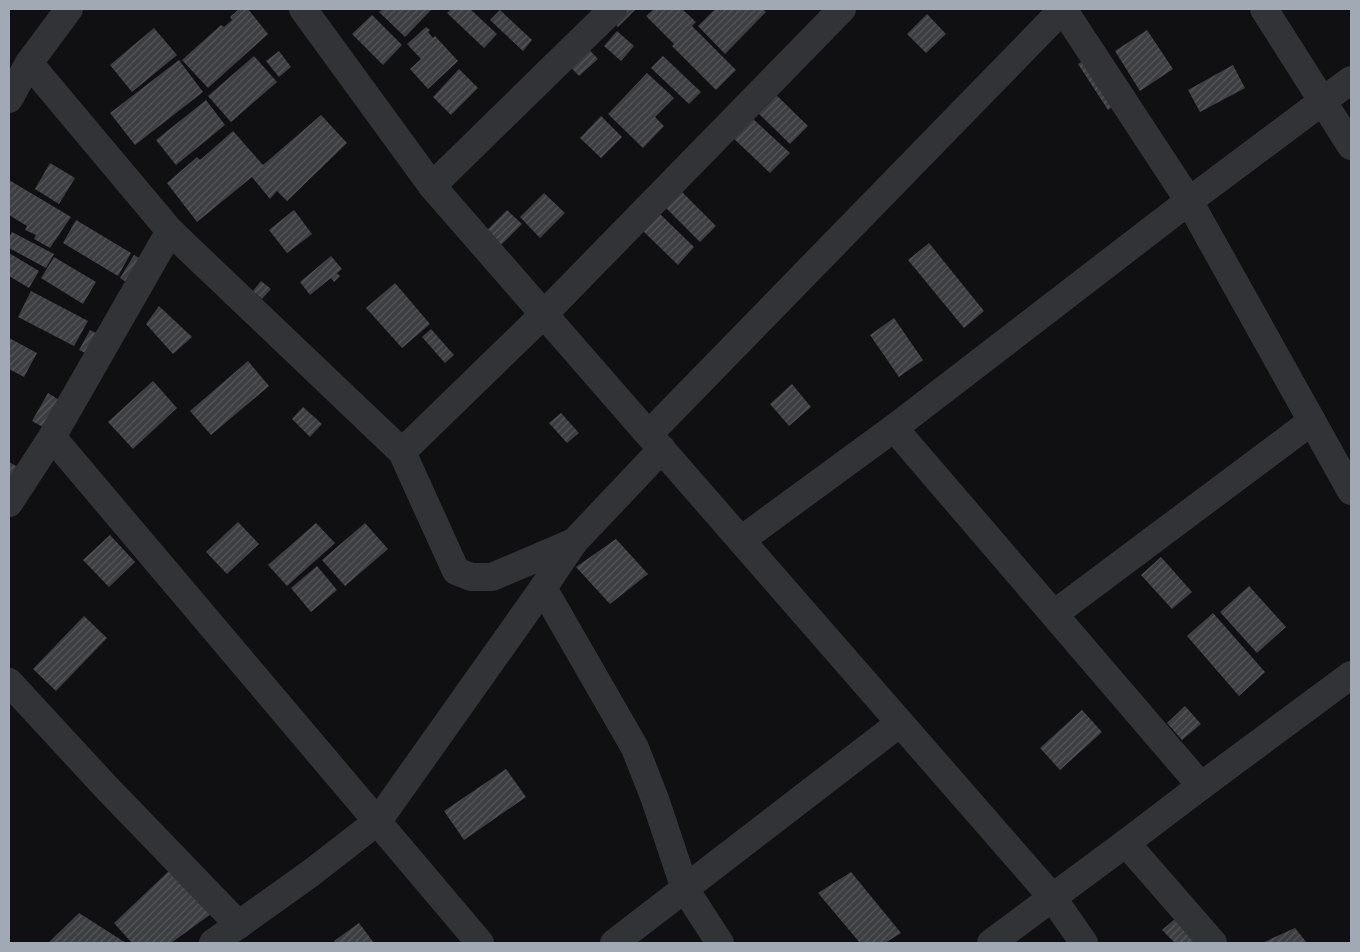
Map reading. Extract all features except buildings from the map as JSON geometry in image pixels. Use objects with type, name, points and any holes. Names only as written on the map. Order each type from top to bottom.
[{"type":"street","points":[[9,99],[29,63],[69,9]]},
{"type":"street","points":[[303,9],[432,186],[1052,898],[1084,943]]},
{"type":"street","points":[[432,186],[613,9]]},
{"type":"street","points":[[402,452],[544,314],[842,9]]},
{"type":"street","points":[[213,943],[311,873],[378,821],[574,542],[655,442],[1063,9],[1189,201],[1351,491]]},
{"type":"street","points":[[1264,9],[1351,146]]},
{"type":"street","points":[[29,63],[170,231],[402,452],[456,571],[471,577],[492,577],[574,542]]},
{"type":"street","points":[[741,540],[894,428],[1189,201],[1351,80]]},
{"type":"street","points":[[9,503],[52,437],[170,231]]},
{"type":"street","points":[[1054,614],[1312,421]]},
{"type":"street","points":[[894,428],[1201,786]]},
{"type":"street","points":[[52,437],[480,943]]},
{"type":"street","points":[[543,588],[635,748],[656,799],[685,889],[720,943]]},
{"type":"street","points":[[991,943],[1351,675]]},
{"type":"street","points":[[9,682],[240,925]]},
{"type":"street","points":[[614,943],[900,723]]},
{"type":"street","points":[[1126,843],[1213,943]]}]
